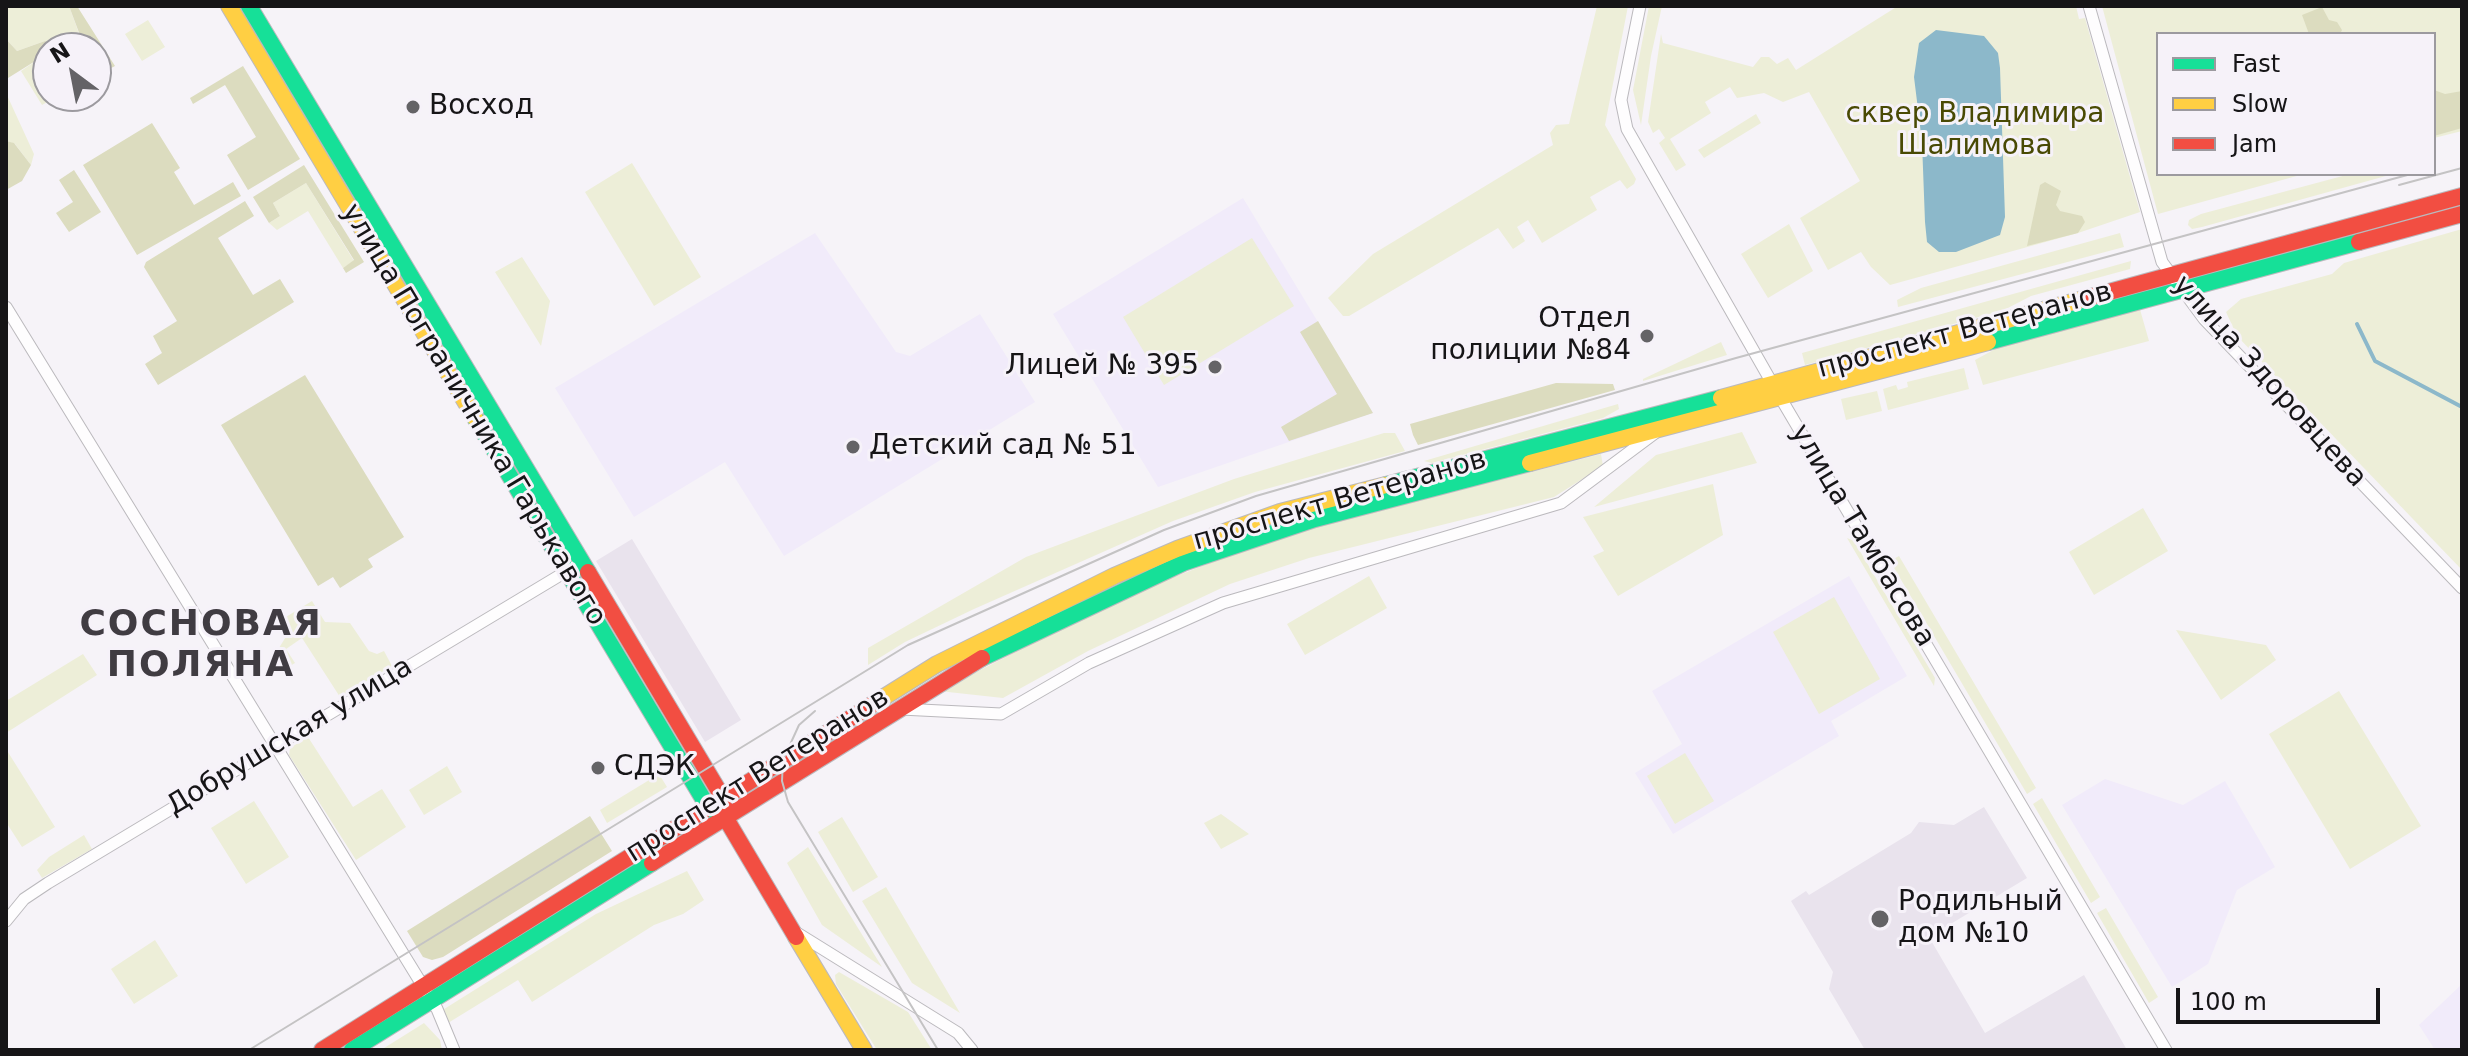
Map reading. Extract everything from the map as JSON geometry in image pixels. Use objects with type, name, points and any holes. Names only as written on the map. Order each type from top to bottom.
[{"type":"main road","name":"улица Пограничника Гарькавого","points":[[229,6],[708,807],[725,817]]},
{"type":"main road","name":"улица Пограничника Гарькавого","points":[[249,6],[723,798],[725,817],[864,1050]]},
{"type":"main road","name":"проспект Ветеранов","points":[[322,1050],[427,994],[725,817],[977,660],[1122,589],[1249,538],[1659,430],[1776,390],[2170,275],[2462,196]]},
{"type":"main road","name":"проспект Ветеранов","points":[[352,1050],[427,994],[708,807],[937,664],[1101,582],[1177,549],[1280,512],[2181,290],[2462,214]]},
{"type":"street","name":"улица Тамбасова","points":[[1640,6],[1621,100],[1627,129],[1776,390],[2166,1050]]},
{"type":"street","name":"улица Здоровцева","points":[[2089,6],[2159,252],[2170,275],[2204,319],[2462,588]]},
{"type":"street","points":[[6,307],[446,1024],[454,1050]]},
{"type":"street","points":[[896,709],[1001,714],[1089,663],[1223,603],[1561,503],[1578,494],[1659,430]]},
{"type":"street","name":"Добрушская улица","points":[[6,921],[32,893],[582,562]]},
{"type":"street","points":[[794,932],[958,1033],[972,1050]]},
{"type":"shaded area","name":"Лицей № 395","points":[[1243,198],[1373,413],[1158,487],[1053,314]]},
{"type":"shaded area","points":[[815,233],[896,352],[910,356],[980,314],[1035,402],[784,556],[725,462],[634,517],[555,388]]},
{"type":"shaded area","points":[[632,539],[741,720],[705,742],[596,561]]},
{"type":"shaded area","points":[[1849,576],[1907,676],[1831,721],[1839,736],[1673,834],[1635,773],[1682,744],[1652,691]]},
{"type":"shaded area","points":[[2105,779],[2183,805],[2225,781],[2275,867],[2237,890],[2208,964],[2172,987],[2062,805]]},
{"type":"shaded area","name":"Родильный дом №10","points":[[1984,807],[2027,878],[1929,937],[1985,1033],[2084,975],[2127,1050],[1865,1050],[1829,989],[1833,972],[1791,901],[1806,891],[1809,895],[1911,833],[1919,822],[1954,825]]},
{"type":"shaded area","points":[[2462,984],[2462,1050],[2435,1050],[2419,1025]]},
{"type":"green space","points":[[6,6],[69,6],[78,32],[32,32],[32,46],[17,51],[6,39]]},
{"type":"green space","points":[[69,6],[77,6],[93,32],[79,32]]},
{"type":"green space","points":[[1597,6],[1628,6],[1605,125],[1636,179],[1634,184],[1627,189],[1620,180],[1590,197],[1597,210],[1542,243],[1528,220],[1517,227],[1525,241],[1513,249],[1498,228],[1349,316],[1343,316],[1328,298],[1373,254],[1553,145],[1550,133],[1556,125],[1569,124]]},
{"type":"green space","points":[[1649,6],[1662,6],[1641,125],[1633,90]]},
{"type":"green space","name":"сквер Владимира Шалимова","points":[[1898,6],[2076,6],[2079,19],[2085,18],[2140,212],[2078,233],[1890,285],[1861,252],[1828,270],[1800,218],[1860,181],[1809,92],[1783,102],[1764,93],[1737,98],[1730,87],[1705,102],[1711,113],[1670,139],[1686,165],[1676,171],[1659,143],[1665,138],[1659,129],[1653,133],[1648,122],[1661,34],[1663,43],[1753,67],[1761,57],[1769,57],[1777,64],[1788,58],[1796,70]]},
{"type":"green space","points":[[2102,6],[2462,6],[2462,131],[2436,138],[2436,32],[2156,32],[2156,176],[2297,176],[2158,214]]},
{"type":"green space","points":[[2322,7],[2329,20],[2337,22],[2342,30],[2308,32],[2302,15]]},
{"type":"green space","points":[[148,20],[165,47],[142,61],[125,34]]},
{"type":"green space","points":[[6,39],[17,51],[32,46],[32,63],[8,78]]},
{"type":"green space","points":[[32,63],[32,89],[21,71]]},
{"type":"green space","points":[[243,66],[300,159],[248,190],[227,155],[256,137],[225,85],[193,104],[190,98]]},
{"type":"green space","points":[[2436,91],[2445,94],[2462,91],[2462,128],[2436,135]]},
{"type":"green space","points":[[6,93],[34,154],[31,165],[15,144],[6,141]]},
{"type":"green space","points":[[1756,114],[1761,123],[1704,158],[1698,150]]},
{"type":"green space","points":[[152,123],[180,168],[174,172],[194,205],[233,182],[241,196],[137,255],[83,165]]},
{"type":"green space","points":[[6,141],[14,143],[31,165],[22,181],[6,190]]},
{"type":"green space","points":[[632,163],[701,277],[654,306],[585,192]]},
{"type":"green space","points":[[304,165],[364,262],[346,273],[343,268],[354,260],[306,183],[273,203],[280,216],[269,223],[253,197]]},
{"type":"green space","points":[[74,170],[101,212],[69,232],[56,213],[73,202],[59,180]]},
{"type":"green space","points":[[2343,176],[2386,176],[2192,229],[2188,225],[2189,220],[2201,214]]},
{"type":"green space","points":[[2045,182],[2061,191],[2056,205],[2060,211],[2082,216],[2085,222],[2078,233],[2027,246],[2040,185]]},
{"type":"green space","points":[[306,183],[354,261],[343,268],[308,211],[277,230],[269,223],[280,216],[273,203]]},
{"type":"green space","points":[[245,201],[254,216],[218,238],[253,295],[280,279],[294,302],[158,385],[145,364],[162,353],[153,336],[177,321],[144,267],[146,262]]},
{"type":"green space","name":"сквер Владимира Шалимова","points":[[1789,224],[1813,271],[1768,298],[1741,254]]},
{"type":"green space","points":[[2462,229],[2462,570],[2237,336],[2226,312],[2241,299],[2332,274],[2344,263]]},
{"type":"green space","points":[[2120,233],[2124,247],[1898,307],[1897,300],[1921,288]]},
{"type":"green space","points":[[1252,238],[1294,306],[1164,385],[1123,317]]},
{"type":"green space","points":[[522,257],[550,301],[541,346],[495,272]]},
{"type":"green space","points":[[2131,261],[2130,269],[2031,296],[2004,310],[1805,365],[1802,353]]},
{"type":"green space","points":[[2139,306],[2149,341],[1983,385],[1975,360],[2010,341]]},
{"type":"green space","points":[[1318,321],[1373,413],[1289,441],[1281,427],[1337,394],[1300,332]]},
{"type":"green space","points":[[1721,342],[1727,355],[1643,381],[1643,379]]},
{"type":"green space","points":[[1964,368],[1969,389],[1888,410],[1883,389],[1896,385],[1898,390],[1908,387],[1907,382]]},
{"type":"green space","points":[[305,375],[404,537],[368,559],[373,567],[340,588],[333,577],[318,586],[221,425]]},
{"type":"green space","points":[[1556,383],[1613,384],[1615,390],[1418,445],[1413,435],[1410,424]]},
{"type":"green space","points":[[1877,391],[1882,411],[1846,420],[1841,399]]},
{"type":"green space","points":[[1618,404],[1619,409],[1603,418],[1432,463],[1424,461]]},
{"type":"green space","points":[[1742,432],[1757,463],[1594,507],[1656,455]]},
{"type":"green space","points":[[1384,433],[1395,433],[1405,451],[1255,492],[1173,521],[974,609],[905,642],[868,665],[868,648],[1026,557],[1234,479]]},
{"type":"green space","points":[[1601,454],[1603,466],[1554,497],[1309,558],[1230,584],[1088,651],[1003,698],[939,691],[1130,594],[1275,538]]},
{"type":"green space","points":[[1713,484],[1723,535],[1618,596],[1593,556],[1604,551],[1583,517]]},
{"type":"green space","points":[[2143,508],[2168,551],[2094,595],[2069,552]]},
{"type":"green space","points":[[1847,538],[1854,541],[1935,678],[1934,686]]},
{"type":"green space","points":[[1899,556],[2036,788],[2027,794],[1890,561]]},
{"type":"green space","points":[[1369,576],[1387,608],[1305,655],[1287,624]]},
{"type":"green space","points":[[1834,597],[1880,679],[1819,714],[1773,632]]},
{"type":"green space","points":[[312,601],[325,622],[350,623],[369,651],[377,654],[384,651],[392,666],[340,697],[302,638],[286,649],[295,663],[283,670],[274,656],[287,635],[281,620]]},
{"type":"green space","points":[[2176,630],[2266,645],[2276,660],[2221,700]]},
{"type":"green space","points":[[83,654],[97,675],[6,733],[6,701]]},
{"type":"green space","points":[[2339,691],[2421,826],[2350,869],[2269,734]]},
{"type":"green space","points":[[308,737],[353,807],[382,789],[406,827],[356,860],[289,755],[290,748]]},
{"type":"green space","points":[[6,749],[55,827],[22,847],[6,822]]},
{"type":"green space","points":[[1685,753],[1714,801],[1675,824],[1647,776]]},
{"type":"green space","points":[[447,766],[462,792],[424,815],[409,790]]},
{"type":"green space","points":[[659,774],[667,787],[607,823],[600,810]]},
{"type":"green space","points":[[2042,798],[2100,897],[2091,903],[2033,804]]},
{"type":"green space","points":[[254,801],[289,857],[246,884],[211,828]]},
{"type":"green space","points":[[1221,814],[1249,834],[1221,849],[1204,823]]},
{"type":"green space","points":[[590,816],[612,851],[443,957],[432,960],[423,957],[407,931]]},
{"type":"green space","points":[[842,817],[878,877],[853,892],[818,832]]},
{"type":"green space","points":[[84,835],[92,849],[42,878],[37,870],[49,857]]},
{"type":"green space","points":[[808,847],[882,967],[822,925],[787,863]]},
{"type":"green space","points":[[687,871],[704,900],[683,914],[654,925],[532,1002],[518,980],[448,1023],[441,1011],[596,914]]},
{"type":"green space","points":[[886,887],[960,1013],[912,983],[862,901]]},
{"type":"green space","points":[[2106,908],[2158,997],[2149,1003],[2097,913]]},
{"type":"green space","points":[[155,940],[178,976],[134,1004],[111,969]]},
{"type":"green space","points":[[839,972],[908,1012],[932,1050],[877,1050],[836,984],[835,975]]},
{"type":"green space","points":[[424,1023],[440,1040],[442,1050],[381,1050]]},
{"type":"water","points":[[1936,30],[1984,36],[1998,53],[2000,68],[2005,217],[2000,235],[1956,252],[1939,252],[1927,242],[1925,222],[1922,142],[1914,77],[1919,43]]},
{"type":"waterway","points":[[2357,324],[2375,361],[2462,407]]},
{"type":"tram line","points":[[2436,175],[2462,168]]},
{"type":"tram line","points":[[249,1050],[908,645],[1164,530],[1256,496],[1736,358],[2404,176]]},
{"type":"tram line","points":[[2399,185],[2432,176]]},
{"type":"tram line","points":[[815,711],[799,725],[783,760],[782,781],[788,802],[938,1050]]},
{"type":"traffic: fast","points":[[249,6],[588,572]]},
{"type":"traffic: fast","points":[[1988,342],[2359,242]]},
{"type":"traffic: fast","points":[[1386,485],[1721,398]]},
{"type":"traffic: fast","points":[[475,418],[708,807],[716,812]]},
{"type":"traffic: fast","points":[[982,658],[1183,563],[1315,519],[1530,463]]},
{"type":"traffic: fast","points":[[352,1050],[652,863]]},
{"type":"traffic: slow","points":[[229,6],[475,418]]},
{"type":"traffic: slow","points":[[1721,398],[2087,298]]},
{"type":"traffic: slow","points":[[1530,463],[1988,342]]},
{"type":"traffic: slow","points":[[873,704],[937,664],[1114,576],[1177,549],[1280,512],[1386,485]]},
{"type":"traffic: slow","points":[[796,937],[864,1050]]},
{"type":"traffic: jam","points":[[2087,298],[2462,196]]},
{"type":"traffic: jam","points":[[2359,242],[2462,214]]},
{"type":"traffic: jam","points":[[588,572],[723,798],[725,817],[796,937]]},
{"type":"traffic: jam","points":[[652,863],[982,658]]},
{"type":"traffic: jam","points":[[322,1050],[873,704]]},
{"type":"place","name":"Восход","points":[[413,107]]},
{"type":"place","name":"Отдел полиции №84","points":[[1647,336]]},
{"type":"place","name":"Лицей № 395","points":[[1215,367]]},
{"type":"place","name":"Детский сад № 51","points":[[853,447]]},
{"type":"place","name":"СДЭК","points":[[598,768]]},
{"type":"place","name":"Родильный дом №10","points":[[1880,919]]},
{"type":"district","name":"СОСНОВАЯ ПОЛЯНА","points":[[201,646]]}]
